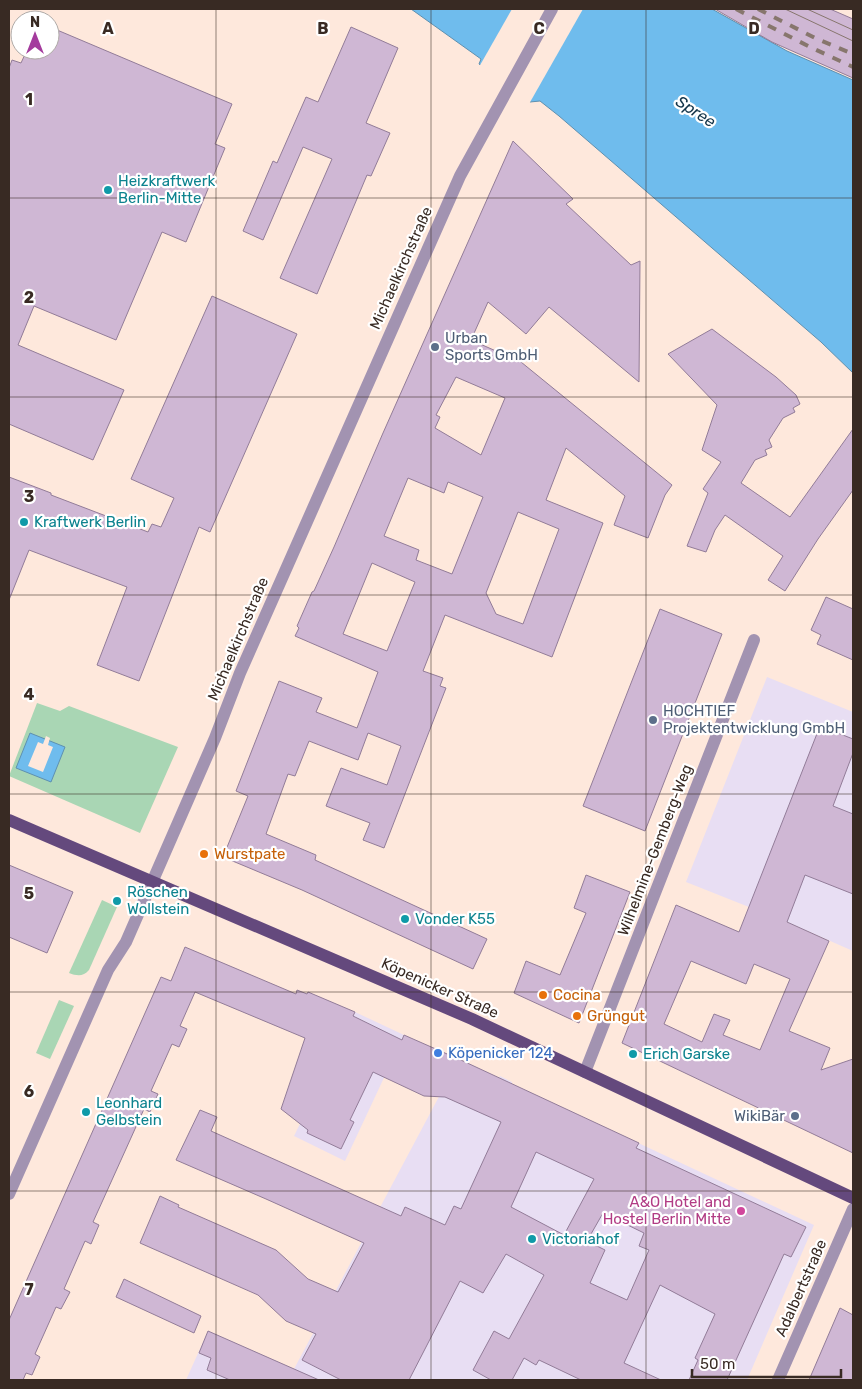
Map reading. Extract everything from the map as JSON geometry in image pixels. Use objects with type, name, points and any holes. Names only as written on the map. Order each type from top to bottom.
[{"type":"main road","name":"Köpenicker Straße","points":[[9,820],[419,996],[853,1198]]},
{"type":"street","name":"Michaelkirchstraße","points":[[9,1194],[108,970],[126,942],[153,882],[215,738],[240,673],[460,176],[552,9]]},
{"type":"street","name":"Wilhelmine-Gemberg-Weg","points":[[585,1072],[754,640]]},
{"type":"street","name":"Adalbertstraße","points":[[778,1380],[853,1209]]},
{"type":"shaded area","points":[[767,677],[853,712],[853,951],[787,922],[686,882]]},
{"type":"shaded area","points":[[355,1012],[404,1035],[345,1161],[294,1136]]},
{"type":"shaded area","points":[[459,1059],[499,1078],[500,1076],[512,1082],[512,1084],[814,1225],[747,1380],[186,1380],[208,1331],[294,1369]]},
{"type":"green space","points":[[37,703],[60,711],[69,706],[178,747],[140,833],[9,776]]},
{"type":"green space","points":[[102,900],[117,907],[89,970],[80,975],[69,973]]},
{"type":"green space","points":[[59,1000],[74,1006],[50,1059],[36,1053]]},
{"type":"water","name":"Spree","points":[[411,9],[712,9],[787,51],[853,80],[853,373],[821,342],[559,116],[540,101],[530,102],[479,64],[481,59]]},
{"type":"water","points":[[30,733],[65,747],[51,782],[16,768]]},
{"type":"pier","points":[[512,9],[583,9],[529,104],[479,67]]},
{"type":"pier","points":[[46,736],[50,738],[48,745],[53,747],[43,772],[28,766],[38,742],[43,744]]},
{"type":"building","points":[[715,9],[830,9],[853,19],[853,78],[772,42]]},
{"type":"building","points":[[351,27],[398,48],[366,123],[390,133],[371,176],[367,175],[317,294],[280,278],[332,159],[303,147],[263,240],[243,231],[273,161],[277,163],[306,97],[318,102]]},
{"type":"building","name":"Heizkraftwerk Berlin-Mitte","points":[[60,31],[232,104],[215,144],[225,148],[186,242],[162,232],[116,340],[34,306],[18,345],[124,390],[93,460],[9,424],[9,68],[12,60],[21,63],[22,60],[60,60]]},
{"type":"building","points":[[513,141],[573,199],[566,204],[631,265],[640,261],[639,382],[549,307],[526,334],[488,302],[471,340],[521,362],[672,485],[665,495],[648,538],[614,525],[625,496],[566,448],[546,500],[603,523],[552,657],[445,615],[423,671],[443,678],[440,686],[446,688],[384,848],[363,840],[370,823],[326,806],[341,768],[387,785],[401,746],[368,733],[358,760],[309,741],[295,776],[288,774],[266,834],[316,855],[315,860],[487,939],[473,969],[302,890],[223,857],[248,796],[236,791],[279,681],[322,698],[316,712],[357,728],[378,672],[295,636],[299,628],[297,626],[334,547]],"holes":[[[456,377],[505,398],[481,455],[435,428],[440,417],[436,415]],[[408,478],[444,493],[448,482],[483,497],[452,574],[416,560],[419,550],[384,536]],[[518,512],[559,529],[523,624],[496,614],[486,593]],[[372,563],[415,582],[387,651],[343,634]]]},
{"type":"building","points":[[212,296],[297,334],[210,532],[199,527],[139,681],[97,665],[127,587],[29,550],[9,600],[9,477],[148,532],[152,524],[161,527],[174,498],[131,479]]},
{"type":"building","points":[[712,329],[776,377],[796,395],[800,404],[793,408],[795,412],[783,418],[769,440],[772,447],[765,450],[767,455],[755,460],[741,483],[790,517],[853,429],[853,490],[818,539],[785,591],[768,580],[783,556],[725,515],[715,530],[706,552],[687,546],[708,493],[703,489],[721,462],[702,450],[717,405],[668,354]]},
{"type":"building","points":[[826,597],[853,609],[853,660],[817,644],[821,635],[811,630]]},
{"type":"building","points":[[660,609],[722,634],[645,831],[583,806]]},
{"type":"building","points":[[820,726],[853,739],[853,753],[833,806],[853,814],[853,894],[805,875],[787,922],[829,941],[789,1031],[830,1048],[821,1070],[853,1059],[853,1153],[622,1043],[676,905],[739,932]],"holes":[[[691,961],[746,984],[754,964],[790,979],[760,1050],[723,1035],[730,1020],[714,1014],[702,1042],[664,1024]]]},
{"type":"building","points":[[9,865],[73,892],[47,953],[9,937]]},
{"type":"building","points":[[586,875],[630,892],[579,1023],[514,993],[526,961],[560,975],[586,913],[574,908]]},
{"type":"building","points":[[185,947],[296,994],[297,990],[307,994],[308,992],[355,1012],[353,1016],[402,1040],[404,1035],[639,1143],[636,1148],[806,1227],[791,1257],[784,1254],[727,1380],[689,1380],[698,1360],[695,1358],[715,1314],[660,1285],[624,1363],[661,1380],[581,1380],[539,1360],[536,1365],[524,1358],[512,1380],[491,1380],[473,1370],[494,1331],[509,1339],[544,1275],[506,1254],[483,1293],[460,1281],[409,1380],[341,1380],[302,1360],[316,1334],[286,1321],[258,1295],[140,1243],[160,1196],[179,1205],[178,1207],[276,1250],[308,1279],[338,1292],[364,1243],[176,1160],[200,1110],[217,1117],[211,1131],[401,1216],[405,1207],[445,1225],[454,1206],[461,1209],[501,1122],[445,1097],[424,1096],[373,1072],[350,1120],[354,1122],[341,1149],[307,1133],[308,1130],[281,1109],[305,1038],[195,992],[180,1026],[187,1029],[179,1047],[172,1044],[151,1091],[158,1094],[150,1112],[144,1109],[93,1222],[99,1225],[91,1244],[85,1241],[64,1289],[70,1292],[61,1309],[56,1307],[35,1354],[40,1357],[32,1375],[26,1373],[23,1380],[9,1380],[9,1320],[161,977],[171,981]],"holes":[[[536,1152],[594,1179],[564,1235],[511,1207]],[[603,1213],[644,1233],[639,1246],[649,1250],[627,1300],[590,1283],[605,1250],[587,1241]]]},
{"type":"building","points":[[124,1279],[201,1316],[194,1333],[116,1297]]},
{"type":"building","points":[[840,1308],[853,1315],[853,1380],[809,1380]]},
{"type":"building","points":[[208,1331],[319,1380],[230,1380],[207,1370],[211,1358],[199,1353]]},
{"type":"tram line","points":[[785,9],[853,41]]},
{"type":"tram line","points":[[807,9],[853,30]]},
{"type":"railway","points":[[736,9],[853,67]]},
{"type":"railway","points":[[758,9],[815,38],[853,54]]},
{"type":"place","name":"Heizkraftwerk Berlin-Mitte","points":[[108,190]]},
{"type":"place","name":"Urban Sports GmbH","points":[[435,347]]},
{"type":"place","name":"Kraftwerk Berlin","points":[[24,522]]},
{"type":"place","name":"HOCHTIEF Projektentwicklung GmbH","points":[[653,720]]},
{"type":"place","name":"Wurstpate","points":[[204,854]]},
{"type":"place","name":"Röschen Wollstein","points":[[117,901]]},
{"type":"place","name":"Vonder K55","points":[[405,919]]},
{"type":"place","name":"Cocina","points":[[543,995]]},
{"type":"place","name":"Grüngut","points":[[577,1016]]},
{"type":"place","name":"Köpenicker 124","points":[[438,1053]]},
{"type":"place","name":"Erich Garske","points":[[633,1054]]},
{"type":"place","name":"Leonhard Gelbstein","points":[[86,1112]]},
{"type":"place","name":"WikiBär","points":[[795,1116]]},
{"type":"place","name":"A&O Hotel and Hostel Berlin Mitte","points":[[741,1211]]},
{"type":"place","name":"Victoriahof","points":[[532,1239]]}]
